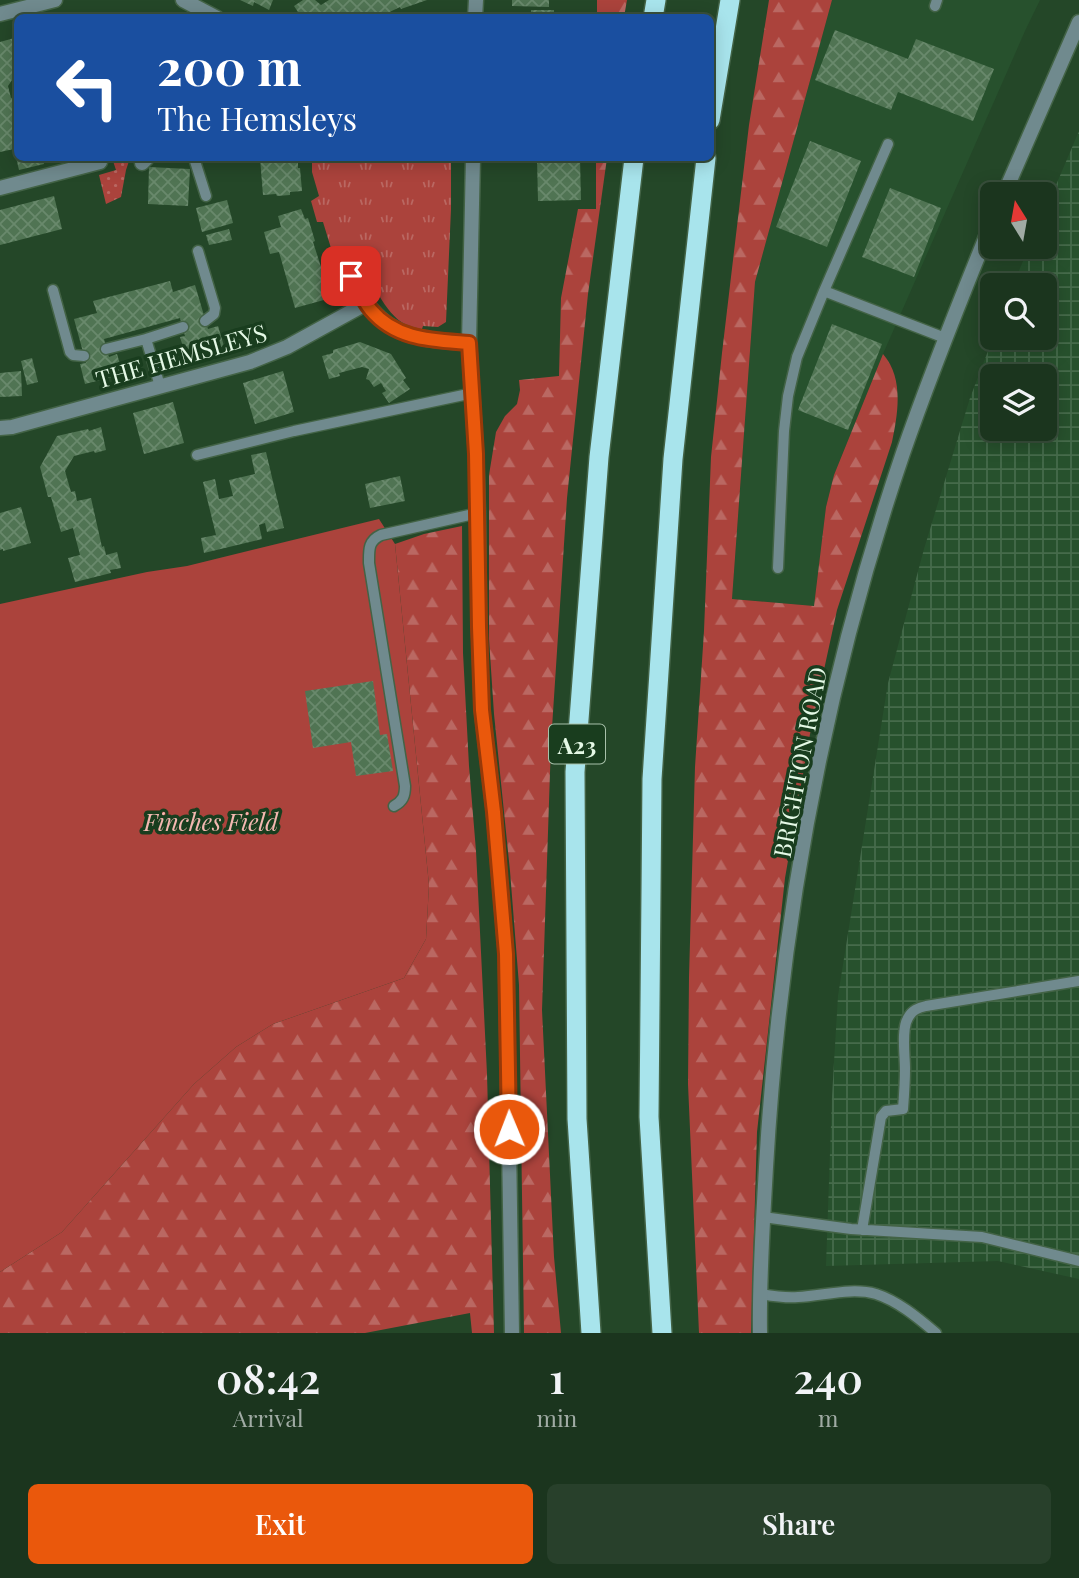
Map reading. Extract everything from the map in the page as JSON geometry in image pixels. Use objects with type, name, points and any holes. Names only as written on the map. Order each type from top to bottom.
[{"type":"highway","points":[[714,96],[730,0]]},
{"type":"highway","name":"A23","points":[[591,1333],[577,1119],[575,772],[599,457],[634,161]]},
{"type":"highway","points":[[662,1333],[649,1117],[652,779],[673,459],[706,161]]},
{"type":"street","points":[[183,0],[209,14]]},
{"type":"street","points":[[0,13],[45,1]]},
{"type":"street","points":[[1009,182],[1079,22]]},
{"type":"street","points":[[473,161],[469,343],[478,513],[482,710],[506,954],[512,1333]]},
{"type":"street","points":[[0,188],[100,162]]},
{"type":"street","name":"BRIGHTON ROAD","points":[[760,1333],[763,1216],[772,1075],[807,830],[827,728],[867,569],[903,454],[980,252]]},
{"type":"street","points":[[351,276],[367,303],[385,323],[409,336],[469,343]]},
{"type":"street","name":"THE HEMSLEYS","points":[[0,428],[205,375],[270,355],[367,303]]},
{"type":"lane","points":[[778,568],[784,431],[788,396],[797,357],[888,144]]},
{"type":"lane","points":[[195,161],[206,196]]},
{"type":"lane","points":[[198,251],[215,308],[214,314],[205,321]]},
{"type":"lane","points":[[52,290],[70,352],[84,356]]},
{"type":"lane","points":[[824,291],[945,338]]},
{"type":"lane","points":[[106,349],[183,327]]},
{"type":"lane","points":[[146,338],[160,386]]},
{"type":"lane","points":[[197,455],[294,431],[473,393]]},
{"type":"lane","points":[[394,806],[401,802],[405,795],[405,786],[369,563],[370,544],[374,538],[381,535],[478,513]]},
{"type":"lane","points":[[862,1230],[881,1117],[886,1111],[903,1109],[904,1029],[911,1013],[926,1006],[1079,981]]},
{"type":"lane","points":[[763,1216],[828,1227],[982,1237],[1079,1261]]},
{"type":"lane","points":[[760,1294],[789,1297],[861,1292],[876,1294],[905,1309],[936,1333]]},
{"type":"shaded area","points":[[832,0],[1040,0],[883,354],[834,475],[826,507],[814,606],[732,599],[755,282]]},
{"type":"shaded area","points":[[1079,131],[1079,1279],[998,1261],[826,1266],[838,996],[888,683],[924,549],[980,372],[980,441],[1057,441],[1057,364],[983,364],[988,350],[1057,350],[1057,273],[1018,273],[1024,259],[1057,259],[1057,183]]},
{"type":"green space","points":[[597,0],[627,0],[625,14],[597,14]]},
{"type":"green space","points":[[769,0],[832,0],[755,282],[732,599],[814,606],[826,507],[834,475],[883,354],[894,374],[898,396],[892,442],[837,610],[810,734],[785,878],[757,1132],[751,1333],[699,1333],[688,1084],[689,977],[695,767],[711,457],[749,125]]},
{"type":"green space","points":[[113,161],[129,161],[121,197],[106,204],[99,175],[116,170]]},
{"type":"green space","points":[[312,161],[451,161],[446,322],[438,327],[423,326],[421,332],[409,327],[385,305],[361,260],[338,271],[323,222],[317,222],[311,201],[319,196],[312,172]]},
{"type":"green space","points":[[596,161],[607,161],[588,294],[567,498],[551,743],[542,1010],[554,1257],[561,1333],[524,1333],[519,985],[489,639],[489,475],[496,432],[505,416],[517,404],[519,380],[559,376],[561,298],[578,209],[596,209]]},
{"type":"green space","name":"Finches Field","points":[[379,519],[395,544],[429,885],[426,939],[404,978],[273,1024],[236,1047],[194,1084],[62,1232],[0,1272],[0,604],[187,566]]},
{"type":"green space","points":[[462,526],[463,653],[487,1074],[494,1333],[472,1333],[470,1313],[365,1333],[0,1333],[0,1272],[62,1232],[194,1084],[236,1047],[273,1024],[404,978],[426,939],[429,885],[395,544],[424,534]]},
{"type":"building","points":[[240,0],[273,0],[269,10],[254,2],[253,6]]},
{"type":"building","points":[[303,0],[315,0],[321,5],[329,0],[427,0],[385,14],[299,14],[294,6]]},
{"type":"building","points":[[512,0],[549,0],[549,7],[512,6]]},
{"type":"building","points":[[531,10],[554,10],[554,14],[531,14]]},
{"type":"building","points":[[835,30],[908,59],[916,39],[994,69],[973,121],[898,92],[891,110],[815,80]]},
{"type":"building","points":[[14,38],[14,77],[8,86],[11,98],[14,97],[14,149],[0,152],[0,42]]},
{"type":"building","points":[[810,141],[861,161],[827,247],[776,227]]},
{"type":"building","points":[[17,161],[44,161],[44,164],[19,170]]},
{"type":"building","points":[[260,161],[298,161],[302,191],[290,192],[290,195],[263,195]]},
{"type":"building","points":[[537,161],[580,161],[581,200],[538,201]]},
{"type":"building","points":[[149,167],[190,169],[188,206],[148,204]]},
{"type":"building","points":[[890,188],[941,208],[914,277],[862,257]]},
{"type":"building","points":[[54,196],[62,229],[0,245],[0,210]]},
{"type":"building","points":[[227,200],[233,223],[202,232],[196,208]]},
{"type":"building","points":[[301,209],[305,219],[308,218],[331,298],[295,308],[279,252],[270,254],[264,232],[281,227],[278,216]]},
{"type":"building","points":[[229,229],[232,240],[209,245],[206,235]]},
{"type":"building","points":[[170,281],[173,292],[195,285],[208,329],[218,326],[224,346],[186,357],[180,337],[185,336],[180,318],[104,339],[109,357],[117,354],[123,374],[85,384],[80,364],[86,363],[74,319],[97,313],[93,301]]},
{"type":"building","points":[[832,324],[882,344],[848,430],[798,410]]},
{"type":"building","points":[[360,342],[391,354],[410,389],[389,403],[382,393],[386,391],[381,383],[374,387],[366,379],[369,369],[362,367],[339,373],[340,376],[329,379],[322,356]]},
{"type":"building","points":[[32,358],[38,382],[27,385],[21,361]]},
{"type":"building","points":[[21,371],[22,396],[0,397],[0,373]]},
{"type":"building","points":[[283,371],[294,412],[255,424],[243,383]]},
{"type":"building","points":[[173,402],[184,443],[144,454],[133,413]]},
{"type":"building","points":[[101,427],[106,450],[74,456],[65,471],[71,492],[75,491],[77,501],[91,498],[102,547],[104,546],[106,555],[117,552],[121,568],[75,582],[68,558],[80,555],[73,528],[61,532],[40,467],[57,436]]},
{"type":"building","points":[[266,452],[284,528],[267,532],[265,523],[259,525],[262,539],[204,553],[201,538],[216,535],[203,482],[215,479],[219,499],[233,496],[229,480],[255,474],[251,455]]},
{"type":"building","points":[[400,476],[405,501],[370,508],[365,484]]},
{"type":"building","points":[[21,507],[31,543],[0,550],[0,513]]},
{"type":"building","points":[[373,681],[380,735],[387,734],[393,771],[356,776],[351,742],[313,748],[305,691]]},
{"type":"route","points":[[351,276],[370,309],[393,328],[409,336],[469,343],[476,454],[482,710],[506,954],[509,1129]]}]
